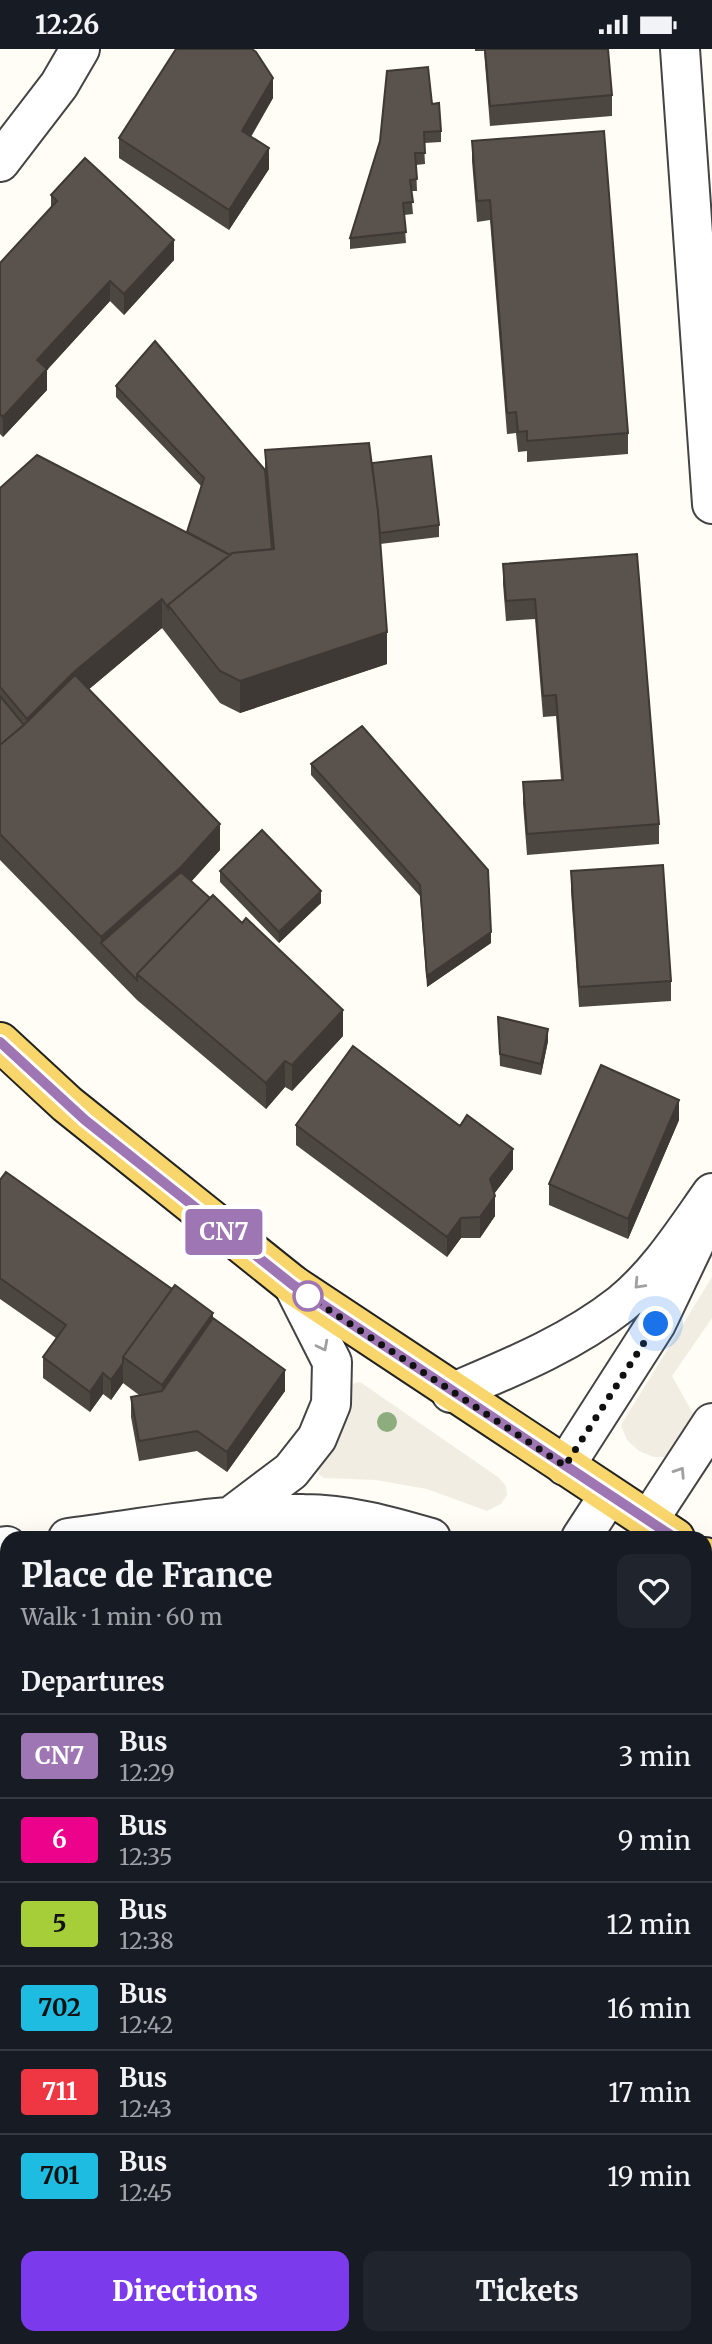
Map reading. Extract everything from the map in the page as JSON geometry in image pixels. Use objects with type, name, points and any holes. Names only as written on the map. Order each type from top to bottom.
[{"type":"main road","points":[[0,1042],[77,1113],[293,1285],[451,1393],[662,1529]]},
{"type":"street","points":[[0,162],[59,85],[80,49]]},
{"type":"street","points":[[680,49],[712,504]]},
{"type":"street","points":[[451,1393],[548,1352],[622,1303],[672,1250],[712,1193]]},
{"type":"street","points":[[565,1466],[656,1324],[712,1202]]},
{"type":"street","points":[[230,1517],[291,1471],[317,1438],[331,1404],[332,1363],[293,1285]]},
{"type":"street","points":[[662,1529],[712,1423]]},
{"type":"street","points":[[586,1531],[609,1495]]},
{"type":"street","points":[[122,1531],[230,1517],[305,1514],[380,1523],[407,1531]]},
{"type":"shaded area","points":[[712,1277],[712,1318],[672,1376],[696,1419],[670,1457],[654,1457],[639,1451],[627,1440],[621,1425]]},
{"type":"shaded area","points":[[360,1382],[498,1477],[506,1486],[507,1495],[501,1504],[487,1511],[427,1489],[376,1480],[324,1478],[319,1475],[318,1470],[335,1445],[349,1416],[352,1384]]},
{"type":"building","points":[[176,49],[252,49],[273,78],[242,131],[269,148],[229,210],[119,138]]},
{"type":"building","points":[[485,49],[608,49],[612,95],[490,106]]},
{"type":"building","points":[[428,67],[432,104],[439,103],[441,131],[424,132],[425,153],[415,153],[417,179],[410,180],[413,202],[403,203],[406,232],[350,238],[380,141],[387,71]]},
{"type":"building","points":[[604,131],[628,433],[527,441],[527,431],[518,432],[516,412],[507,413],[490,200],[477,201],[472,141]]},
{"type":"building","points":[[85,158],[174,240],[124,294],[110,281],[37,360],[47,369],[3,417],[0,414],[0,263],[57,201],[51,195]]},
{"type":"building","points":[[155,341],[265,470],[272,549],[230,555],[187,532],[204,478],[116,386]]},
{"type":"building","points":[[369,443],[378,512],[387,632],[240,681],[220,671],[168,605],[232,553],[274,549],[265,450]]},
{"type":"building","points":[[37,455],[230,555],[168,605],[168,608],[162,599],[75,671],[27,719],[0,687],[0,488]]},
{"type":"building","points":[[431,456],[439,525],[380,533],[372,463]]},
{"type":"building","points":[[637,554],[659,824],[527,834],[523,782],[563,780],[556,695],[543,696],[535,599],[506,601],[503,564]]},
{"type":"building","points":[[75,675],[220,824],[181,867],[101,937],[0,834],[0,745]]},
{"type":"building","points":[[0,696],[24,725],[0,745]]},
{"type":"building","points":[[362,726],[488,870],[491,932],[427,976],[420,885],[311,764]]},
{"type":"building","points":[[262,830],[321,891],[279,932],[220,871]]},
{"type":"building","points":[[663,865],[671,981],[579,987],[571,871]]},
{"type":"building","points":[[181,872],[210,898],[137,974],[137,980],[101,943]]},
{"type":"building","points":[[213,895],[242,923],[246,918],[343,1010],[292,1065],[285,1061],[266,1083],[137,974]]},
{"type":"building","points":[[498,1017],[548,1029],[541,1064],[500,1054]]},
{"type":"building","points":[[353,1046],[460,1126],[467,1115],[513,1149],[490,1179],[495,1196],[480,1217],[461,1218],[447,1237],[296,1125]]},
{"type":"building","points":[[601,1065],[679,1100],[628,1219],[549,1184]]},
{"type":"building","points":[[6,1172],[172,1289],[123,1357],[123,1363],[111,1380],[103,1373],[90,1392],[43,1357],[66,1325],[0,1278],[0,1180]]},
{"type":"building","points":[[175,1285],[213,1313],[162,1385],[123,1357]]},
{"type":"building","points":[[213,1318],[285,1370],[227,1452],[197,1431],[139,1441],[131,1397],[162,1391]]},
{"type":"bus line","name":"CN7","points":[[0,1042],[85,1120],[293,1285],[451,1393],[664,1531]]},
{"type":"route","points":[[308,1296],[565,1466],[656,1324]]}]
